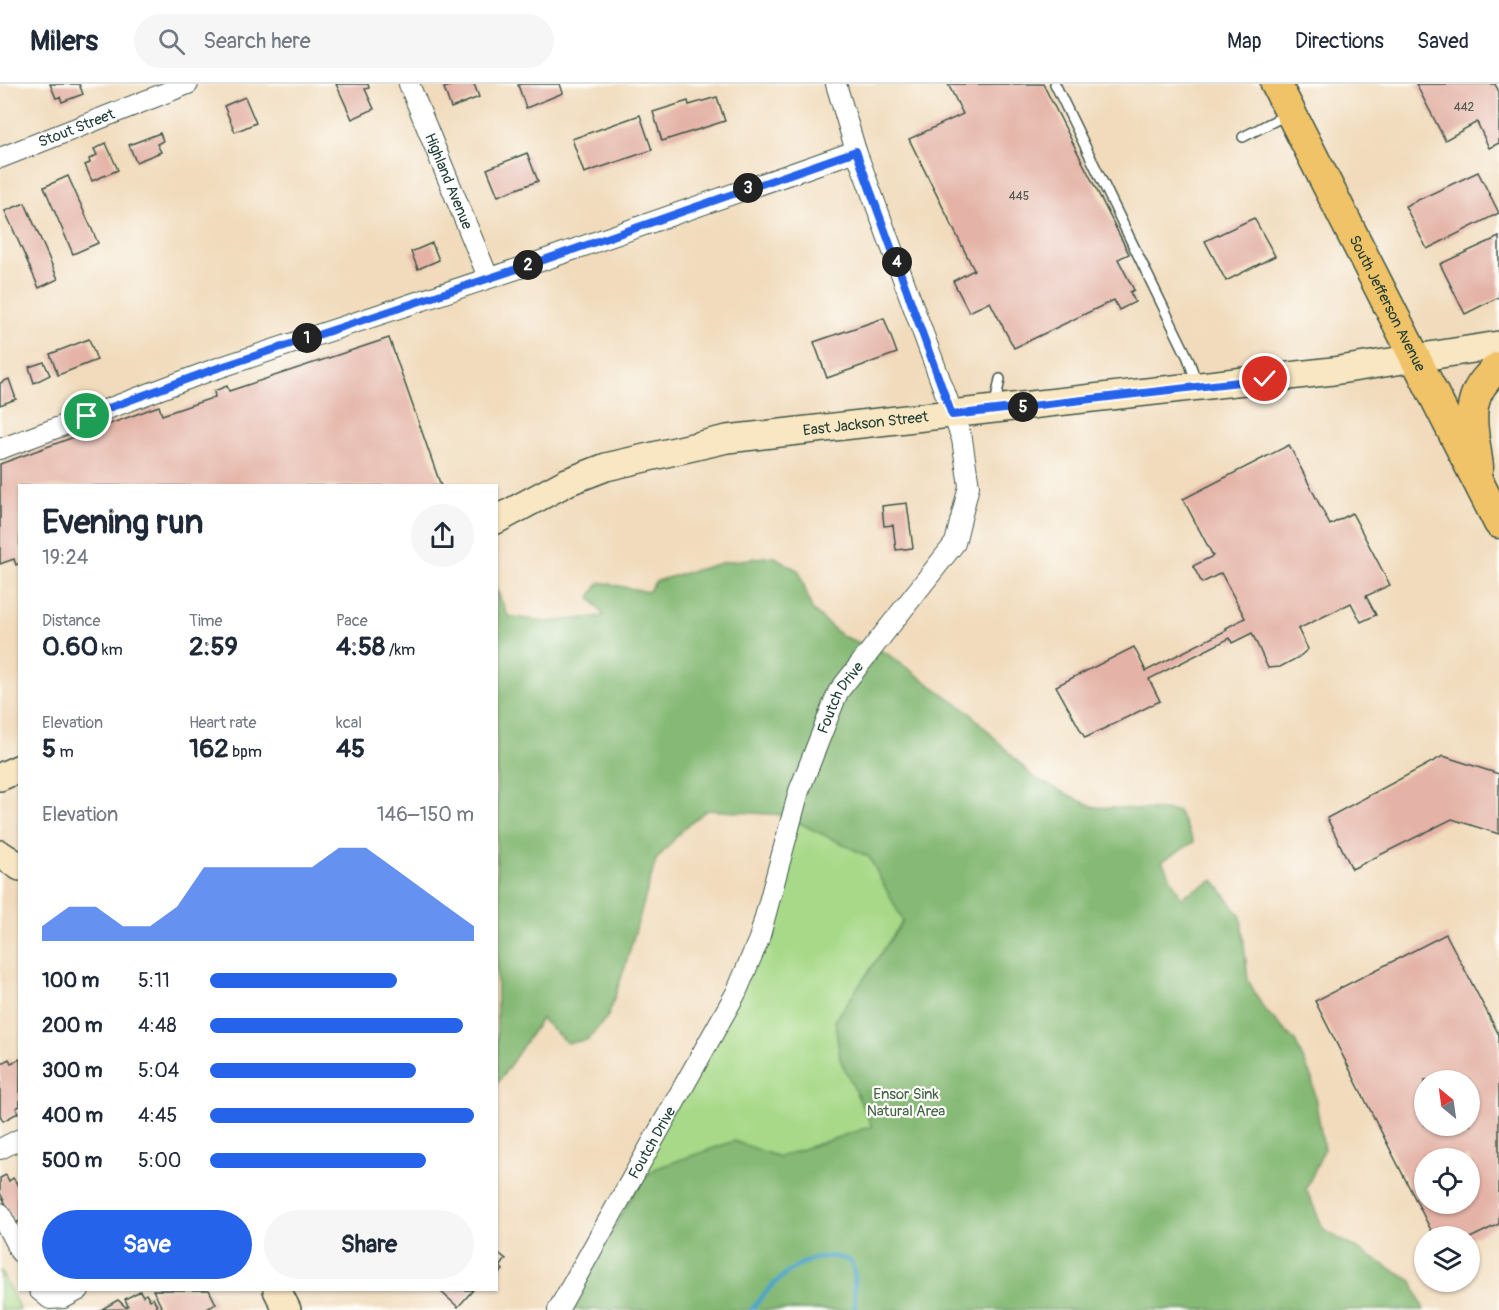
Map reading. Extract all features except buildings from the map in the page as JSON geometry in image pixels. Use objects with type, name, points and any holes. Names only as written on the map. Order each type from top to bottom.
[{"type":"main road","name":"South Jefferson Avenue","points":[[1276,84],[1416,358],[1485,487],[1499,523]]},
{"type":"main road","points":[[1485,487],[1473,428],[1473,396],[1485,378],[1499,367]]},
{"type":"street","name":"Stout Street","points":[[0,158],[188,84]]},
{"type":"street","name":"Highland Avenue","points":[[409,84],[488,277]]},
{"type":"street","name":"Foutch Drive","points":[[558,1310],[736,993],[759,939],[799,791],[838,692],[955,543],[969,486],[962,439],[856,151],[836,84]]},
{"type":"street","points":[[0,449],[212,370],[856,151]]},
{"type":"street","name":"East Jackson Street","points":[[498,519],[567,482],[606,467],[679,448],[727,439],[994,411],[1416,358],[1499,345]]},
{"type":"street","points":[[0,777],[18,769]]},
{"type":"street","points":[[0,854],[18,866]]},
{"type":"street","points":[[0,1149],[18,1140]]},
{"type":"street","points":[[0,1213],[18,1248]]},
{"type":"street","points":[[40,1291],[50,1299],[64,1298],[77,1291]]},
{"type":"street","points":[[278,1291],[287,1310]]},
{"type":"lane","points":[[1054,84],[1188,358],[1197,386]]},
{"type":"lane","points":[[1243,137],[1291,113]]},
{"type":"lane","points":[[994,411],[1000,379]]},
{"type":"green space","points":[[773,556],[799,571],[812,610],[842,636],[886,653],[970,713],[1034,778],[1093,807],[1178,811],[1194,842],[1162,861],[1181,897],[1214,880],[1241,917],[1248,980],[1264,1009],[1295,1041],[1312,1079],[1324,1150],[1306,1189],[1324,1230],[1412,1281],[1414,1292],[1417,1292],[1424,1310],[567,1310],[642,1179],[657,1168],[734,1141],[779,1157],[872,1126],[840,1059],[835,1021],[903,921],[869,857],[783,815],[707,810],[684,828],[656,860],[625,967],[608,1016],[587,1040],[567,1043],[541,1019],[498,1083],[498,593],[508,616],[547,622],[604,616],[590,597],[600,582],[648,592],[656,581],[725,562]]},
{"type":"green space","name":"Ensor Sink Natural Area","points":[[838,692],[1281,1310],[556,1310],[759,939]]},
{"type":"green space","points":[[0,1270],[20,1310],[0,1310]]},
{"type":"waterway","points":[[751,1310],[782,1277],[807,1261],[821,1257],[835,1257],[850,1261],[854,1271],[855,1310]]},
{"type":"route","points":[[87,416],[212,370],[538,262],[856,151],[952,415],[1265,379]]}]
